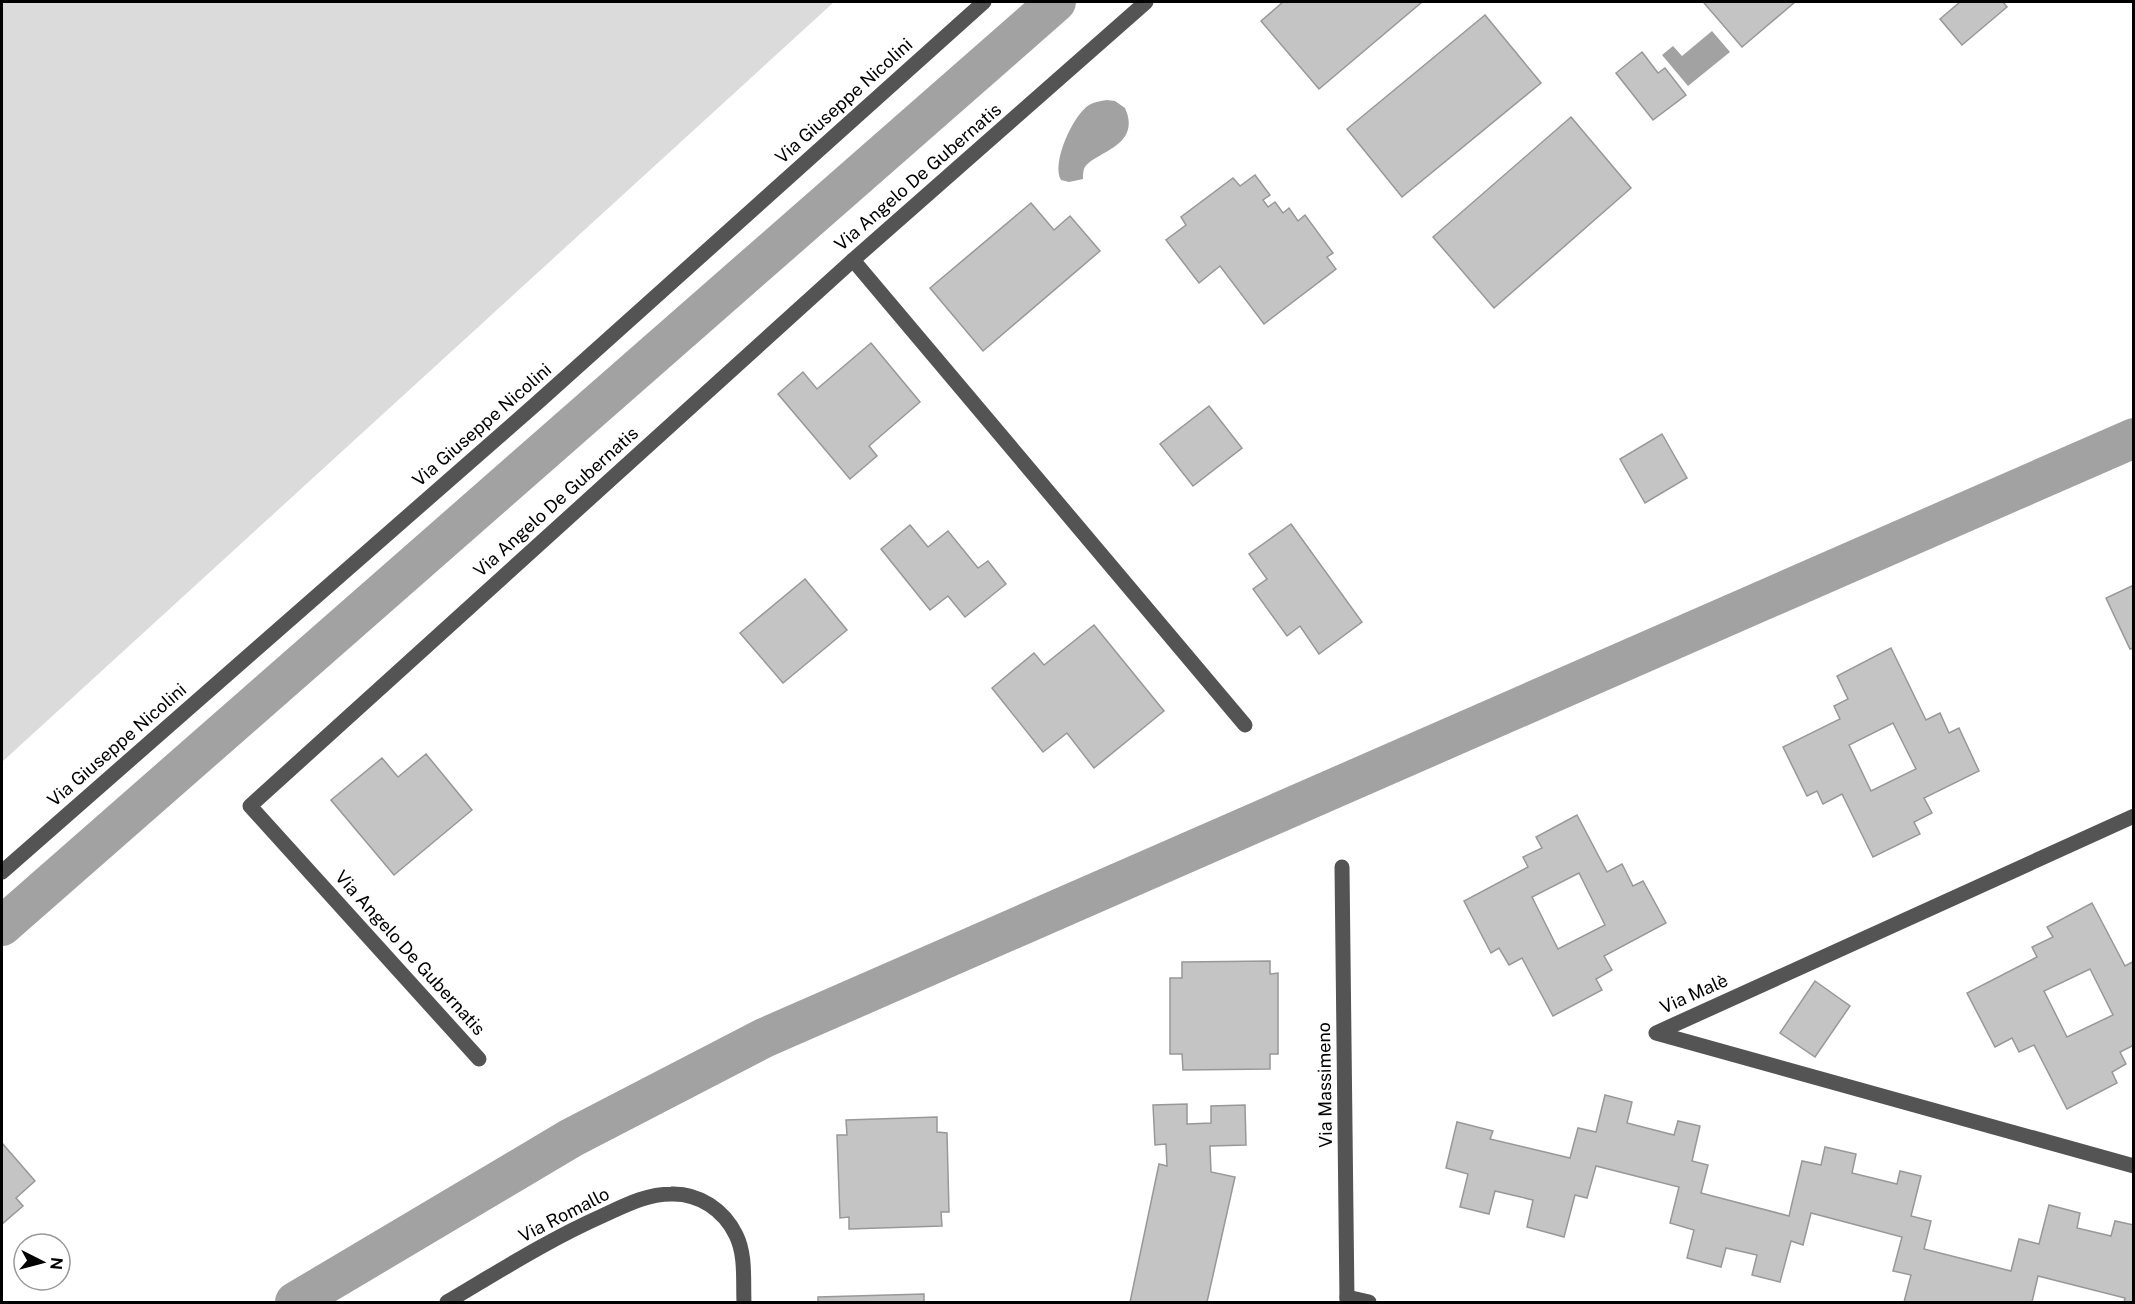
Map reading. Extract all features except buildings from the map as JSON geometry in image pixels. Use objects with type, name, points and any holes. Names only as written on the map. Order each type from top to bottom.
[{"type":"street","name":"Via Giuseppe Nicolini","points":[[2,872],[537,403],[984,2]]},
{"type":"street","name":"Via Angelo De Gubernatis","points":[[479,1059],[250,806],[853,260],[1146,2]]},
{"type":"street","points":[[853,260],[1245,725]]},
{"type":"street","name":"Via Malè","points":[[2133,816],[1656,1033],[2133,1166]]},
{"type":"street","name":"Via Massimeno","points":[[1342,867],[1347,1300]]},
{"type":"street","name":"Via Romallo","points":[[447,1302],[563,1234],[639,1199],[670,1194],[690,1196],[707,1203],[724,1217],[737,1236],[742,1252],[744,1302]]},
{"type":"street","points":[[1347,1300],[1369,1302]]},
{"type":"shaded area","points":[[2,2],[834,2],[2,762]]},
{"type":"shaded area","points":[[1712,31],[1730,52],[1688,86],[1662,55],[1673,46],[1682,56]]},
{"type":"shaded area","points":[[1107,100],[1115,101],[1125,108],[1129,121],[1127,132],[1114,147],[1089,163],[1084,169],[1083,179],[1069,182],[1061,180],[1059,163],[1061,151],[1070,129],[1089,105]]},
{"type":"waterway","points":[[2,926],[1056,2]]},
{"type":"waterway","points":[[295,1302],[571,1138],[764,1038],[2134,438]]}]
